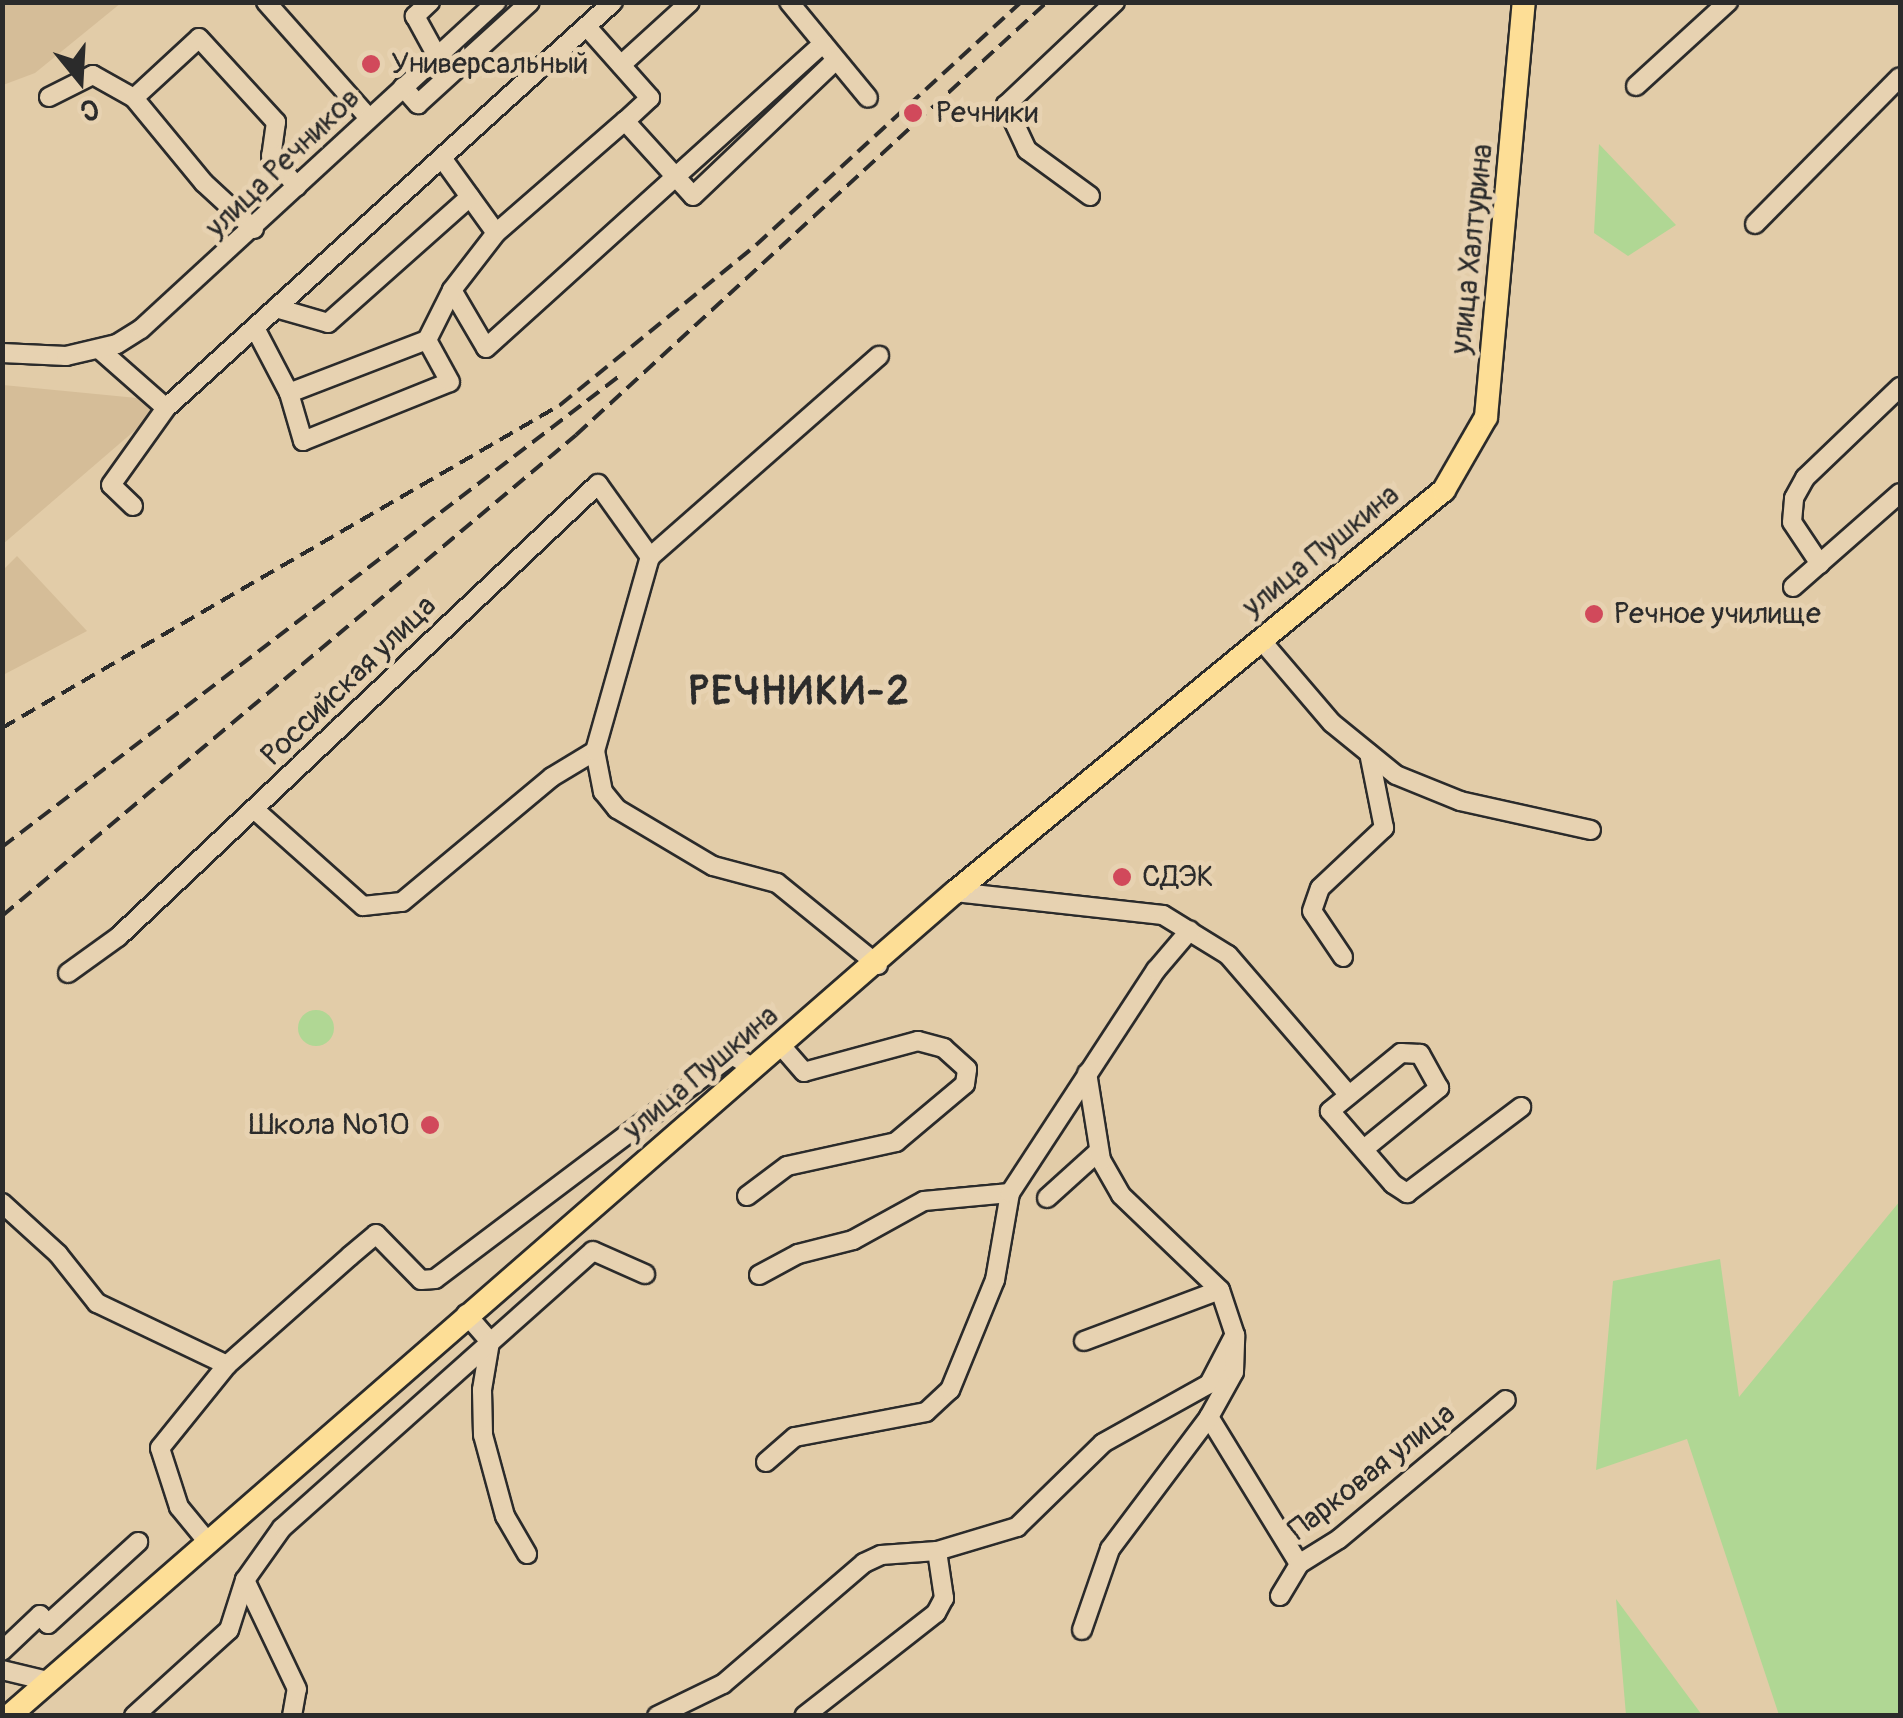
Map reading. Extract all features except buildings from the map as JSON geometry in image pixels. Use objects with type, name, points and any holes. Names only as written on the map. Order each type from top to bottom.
[{"type":"main road","name":"улица Халтурина","points":[[1444,490],[1486,417],[1524,2]]},
{"type":"main road","name":"улица Пушкина","points":[[9,1716],[466,1314],[779,1044],[878,964],[956,892],[1444,490]]},
{"type":"street","points":[[266,2],[369,118]]},
{"type":"street","points":[[430,2],[415,16],[437,56]]},
{"type":"street","name":"улица Речников","points":[[2,354],[40,358],[99,350],[141,329],[496,2]]},
{"type":"street","points":[[404,87],[418,104],[530,2]]},
{"type":"street","points":[[133,506],[111,485],[166,408],[613,2]]},
{"type":"street","points":[[620,64],[690,2]]},
{"type":"street","points":[[789,2],[868,98]]},
{"type":"street","points":[[1090,196],[1027,150],[1006,105],[1115,2]]},
{"type":"street","points":[[1636,86],[1728,2]]},
{"type":"street","points":[[289,393],[427,340],[452,290],[496,234],[650,98],[587,26]]},
{"type":"street","points":[[134,98],[199,38],[276,122],[272,156],[297,187]]},
{"type":"street","points":[[452,290],[486,348],[823,44]]},
{"type":"street","points":[[625,121],[692,196],[836,60]]},
{"type":"street","points":[[49,97],[93,75],[134,98],[204,182],[254,228]]},
{"type":"street","points":[[1756,224],[1900,77]]},
{"type":"street","points":[[442,158],[496,234]]},
{"type":"street","points":[[276,308],[328,323],[470,197]]},
{"type":"street","points":[[254,328],[289,393],[303,441],[450,382],[427,340]]},
{"type":"street","points":[[99,350],[166,408]]},
{"type":"street","points":[[878,964],[777,883],[714,866],[617,808],[603,792],[595,750],[650,557],[879,356]]},
{"type":"street","points":[[1820,564],[1792,522],[1794,498],[1805,478],[1900,388]]},
{"type":"street","name":"Российская улица","points":[[68,973],[118,937],[598,484],[650,557]]},
{"type":"street","points":[[1793,587],[1900,494]]},
{"type":"street","points":[[1261,640],[1332,723],[1396,775],[1460,801],[1591,830]]},
{"type":"street","points":[[254,810],[363,906],[402,902],[552,777],[595,750]]},
{"type":"street","points":[[1343,957],[1312,911],[1320,888],[1384,828],[1369,753]]},
{"type":"street","points":[[956,892],[1163,915],[1228,956],[1282,1010],[1349,1095]]},
{"type":"street","points":[[766,1462],[795,1437],[926,1412],[950,1390],[995,1280],[1010,1194],[1087,1074],[1190,930]]},
{"type":"street","points":[[747,1196],[787,1166],[896,1142],[965,1084],[967,1069],[944,1048],[918,1041],[804,1072],[779,1044]]},
{"type":"street","points":[[1364,1149],[1434,1096],[1437,1074],[1410,1050],[1330,1111],[1400,1190],[1416,1192],[1521,1107]]},
{"type":"street","points":[[207,1541],[179,1507],[160,1448],[227,1365],[376,1234],[422,1280],[435,1279],[732,1055],[752,1067]]},
{"type":"street","points":[[1082,1630],[1110,1549],[1209,1417],[1234,1372],[1235,1334],[1220,1290],[1141,1220],[1098,1151],[1087,1074]]},
{"type":"street","points":[[1047,1198],[1098,1151]]},
{"type":"street","points":[[759,1275],[798,1254],[853,1240],[924,1201],[1010,1194]]},
{"type":"street","points":[[2,1203],[58,1254],[96,1303],[227,1365]]},
{"type":"street","points":[[134,1716],[229,1630],[244,1580],[282,1528],[593,1251],[645,1274]]},
{"type":"street","points":[[1084,1342],[1220,1290]]},
{"type":"street","points":[[466,1314],[490,1342]]},
{"type":"street","points":[[657,1716],[699,1697],[864,1563],[881,1555],[937,1551],[1018,1527],[1103,1443],[1209,1384],[1235,1334]]},
{"type":"street","points":[[490,1342],[482,1390],[483,1435],[505,1516],[527,1554]]},
{"type":"street","name":"Парковая улица","points":[[1280,1596],[1300,1564],[1339,1540],[1506,1400]]},
{"type":"street","points":[[1209,1417],[1300,1564]]},
{"type":"street","points":[[2,1651],[40,1616],[48,1624],[138,1542]]},
{"type":"street","points":[[804,1716],[936,1613],[944,1598],[937,1551]]},
{"type":"street","points":[[244,1580],[297,1688],[292,1716]]},
{"type":"street","points":[[2,1670],[48,1681]]},
{"type":"shaded area","points":[[3,2],[121,3],[35,73],[3,85]]},
{"type":"shaded area","points":[[3,385],[137,398],[154,414],[3,544]]},
{"type":"shaded area","points":[[17,556],[87,631],[3,675],[3,570]]},
{"type":"green space","points":[[1599,144],[1676,225],[1628,256],[1594,233]]},
{"type":"green space","points":[[316,1010],[329,1015],[334,1028],[329,1041],[316,1046],[303,1041],[298,1028],[303,1015]]},
{"type":"green space","points":[[1900,1201],[1900,1715],[1779,1715],[1687,1439],[1596,1470],[1613,1281],[1720,1259],[1739,1397]]},
{"type":"green space","points":[[1616,1599],[1702,1715],[1626,1715]]},
{"type":"railway","points":[[2,728],[560,405],[756,245],[1021,2]]},
{"type":"railway","points":[[2,916],[576,435],[1047,2]]},
{"type":"railway","points":[[2,847],[622,374]]},
{"type":"place","name":"Универсальный","points":[[371,64]]},
{"type":"place","name":"Речники","points":[[913,113]]},
{"type":"place","name":"Речное училище","points":[[1594,614]]},
{"type":"place","name":"СДЭК","points":[[1122,877]]},
{"type":"place","name":"Школа №10","points":[[430,1125]]},
{"type":"district","name":"РЕЧНИКИ-2","points":[[800,692]]}]
